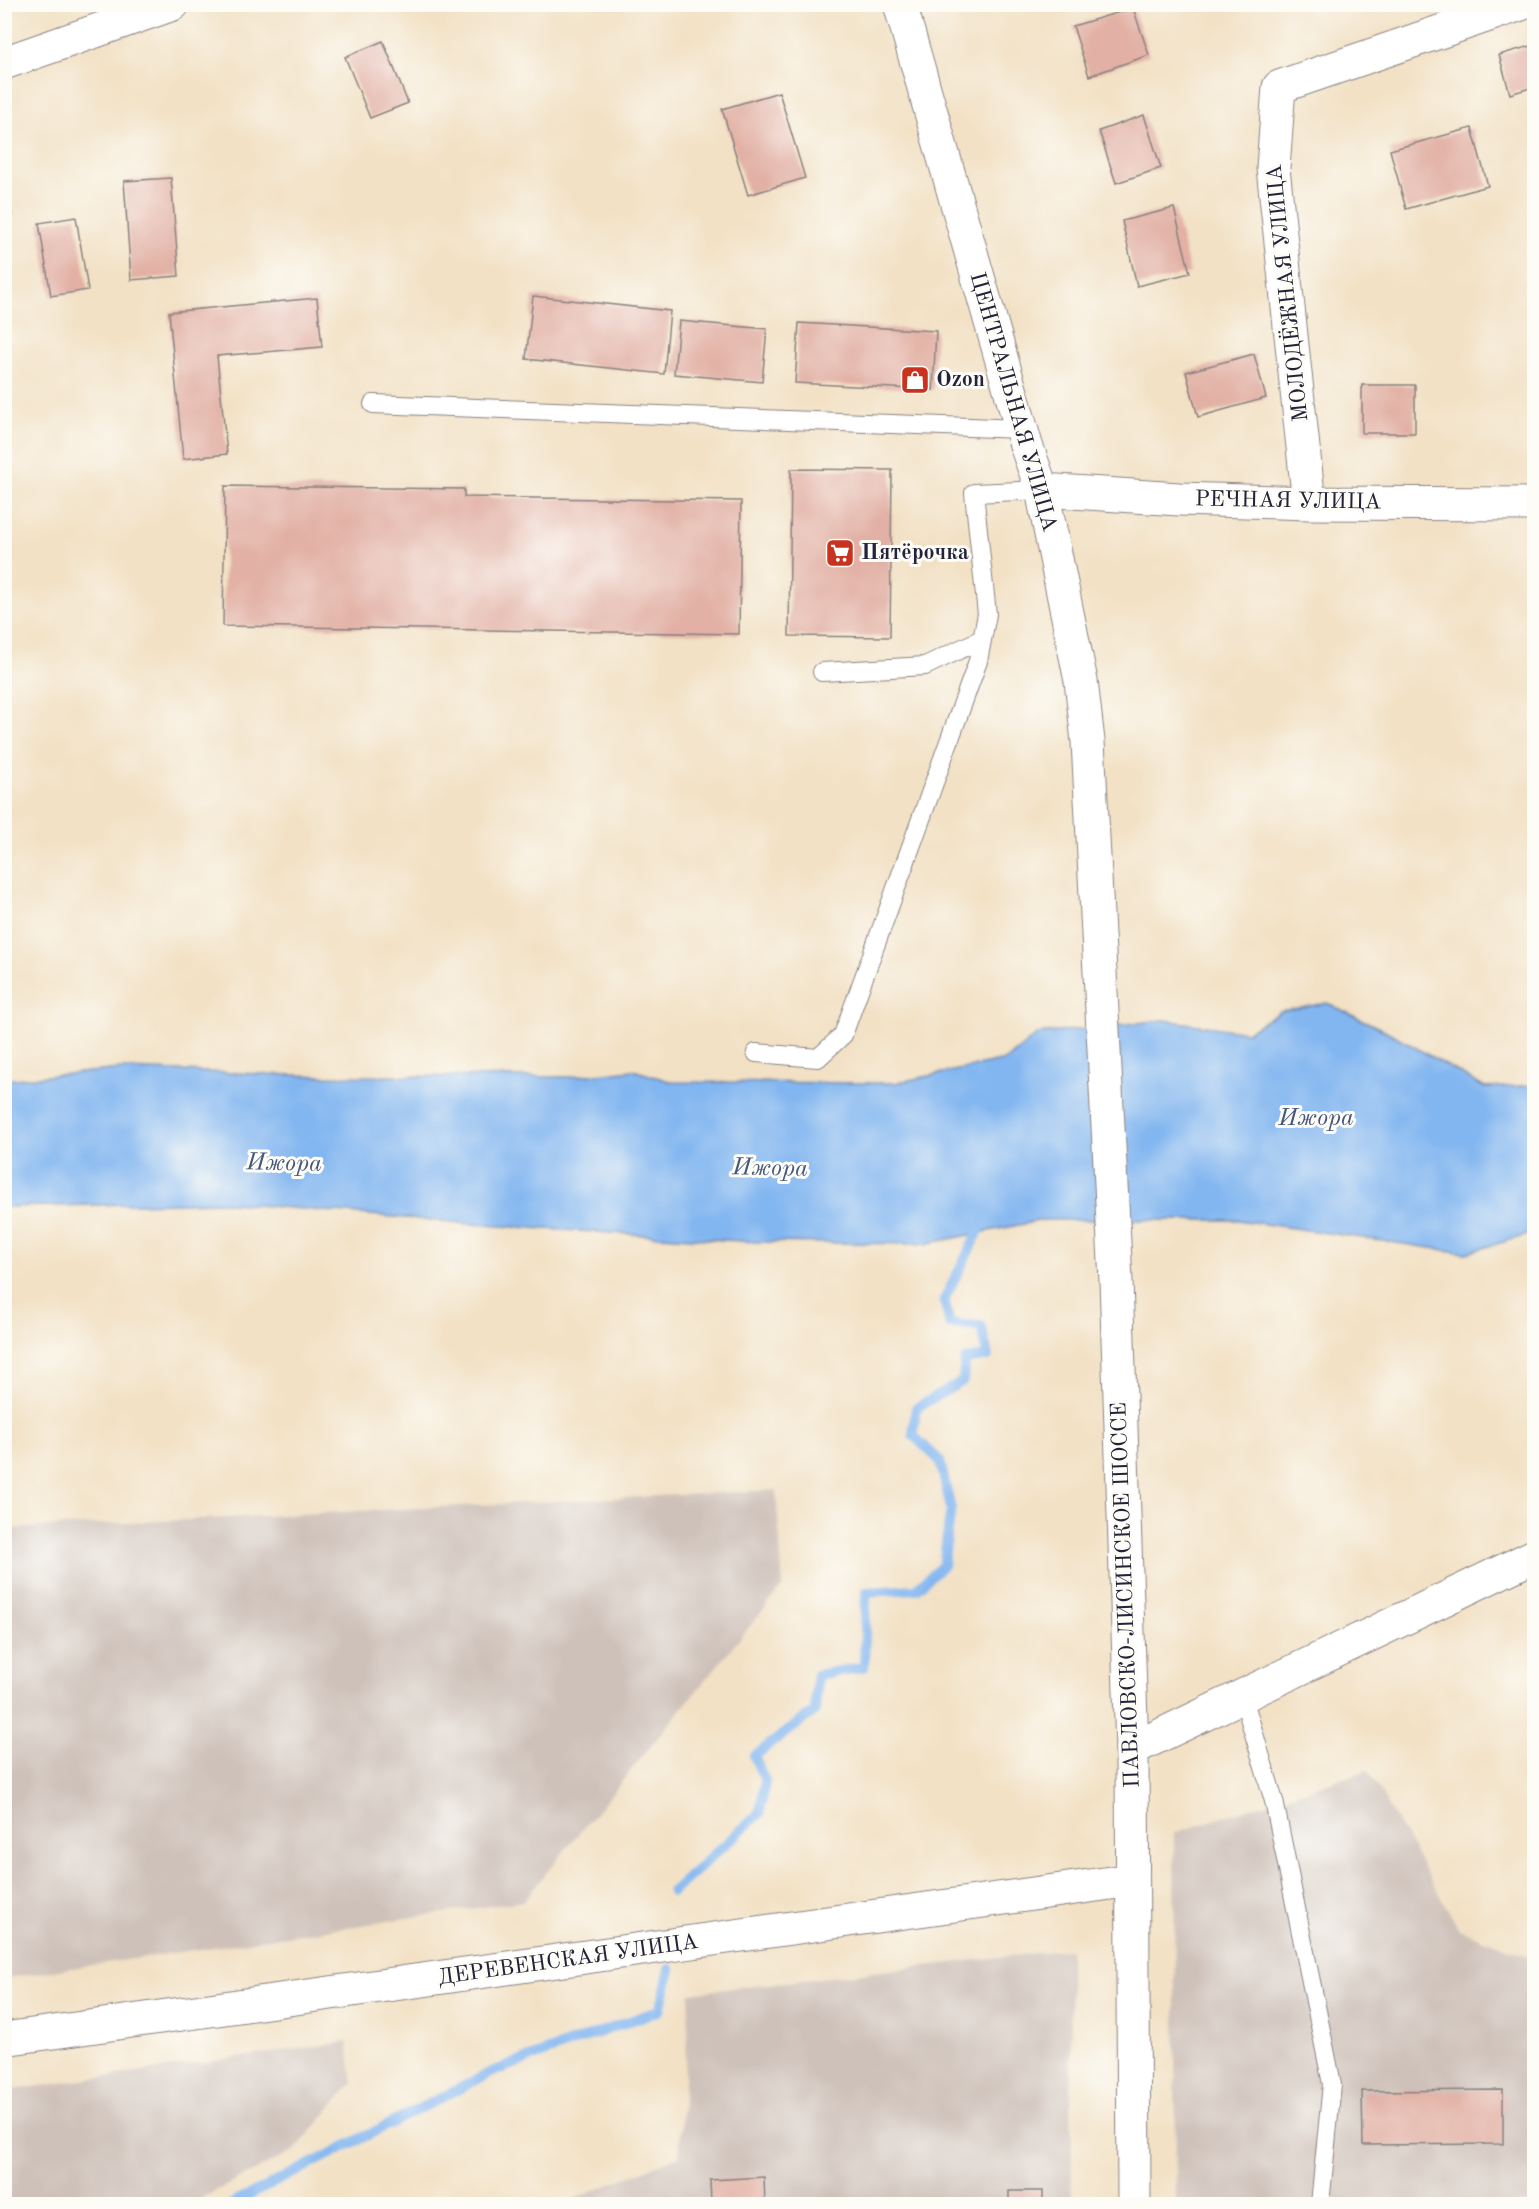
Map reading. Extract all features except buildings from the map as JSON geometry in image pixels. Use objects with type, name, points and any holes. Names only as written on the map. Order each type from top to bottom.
[{"type":"street","points":[[4,63],[173,4]]},
{"type":"street","name":"ЦЕНТРАЛЬНАЯ УЛИЦА","points":[[900,4],[1021,429],[1042,490],[1082,691],[1088,741],[1101,986]]},
{"type":"street","name":"МОЛОДЁЖНАЯ УЛИЦА","points":[[1309,503],[1273,168],[1279,87],[1521,4]]},
{"type":"street","name":"РЕЧНАЯ УЛИЦА","points":[[1042,490],[1179,499],[1309,503],[1534,504]]},
{"type":"street","name":"ПАВЛОВСКО-ЛИСИНСКОЕ ШОССЕ","points":[[1101,986],[1116,1281],[1132,1749],[1134,2205]]},
{"type":"street","points":[[1132,1749],[1534,1556]]},
{"type":"street","name":"ДЕРЕВЕНСКАЯ УЛИЦА","points":[[4,2039],[1132,1880]]},
{"type":"lane","points":[[373,404],[1021,429]]},
{"type":"lane","points":[[756,1053],[818,1058],[843,1035],[978,662],[987,614],[974,493],[1042,490]]},
{"type":"lane","points":[[822,672],[925,666],[982,639]]},
{"type":"lane","points":[[1243,1697],[1274,1801],[1332,2084],[1320,2205]]},
{"type":"shaded area","points":[[776,1490],[783,1586],[523,1901],[5,1978],[5,1529]]},
{"type":"shaded area","points":[[1368,1770],[1459,1929],[1534,1959],[1534,2204],[1176,2204],[1174,1833]]},
{"type":"shaded area","points":[[1070,1949],[1072,2204],[561,2204],[679,2156],[690,1993]]},
{"type":"shaded area","points":[[347,2042],[353,2082],[295,2150],[204,2197],[196,2204],[5,2204],[5,2091]]},
{"type":"water","name":"Ижора","points":[[1327,1003],[1394,1035],[1485,1088],[1534,1085],[1534,1233],[1466,1253],[1238,1220],[1043,1220],[925,1244],[757,1242],[484,1225],[222,1202],[5,1207],[4,1080],[122,1069],[322,1076],[569,1077],[633,1070],[673,1082],[895,1083],[1006,1060],[1038,1034],[1164,1020],[1247,1032],[1281,1011]]},
{"type":"waterway","points":[[672,1892],[760,1813],[765,1781],[754,1756],[815,1711],[817,1675],[864,1667],[866,1592],[916,1589],[943,1565],[951,1509],[940,1461],[913,1435],[916,1408],[963,1381],[965,1360],[988,1356],[981,1326],[950,1324],[944,1300],[984,1221]]},
{"type":"waterway","points":[[232,2204],[492,2072],[660,2010],[670,1969]]},
{"type":"place","name":"Ozon","points":[[915,380]]},
{"type":"place","name":"Пятёрочка","points":[[840,553]]}]
